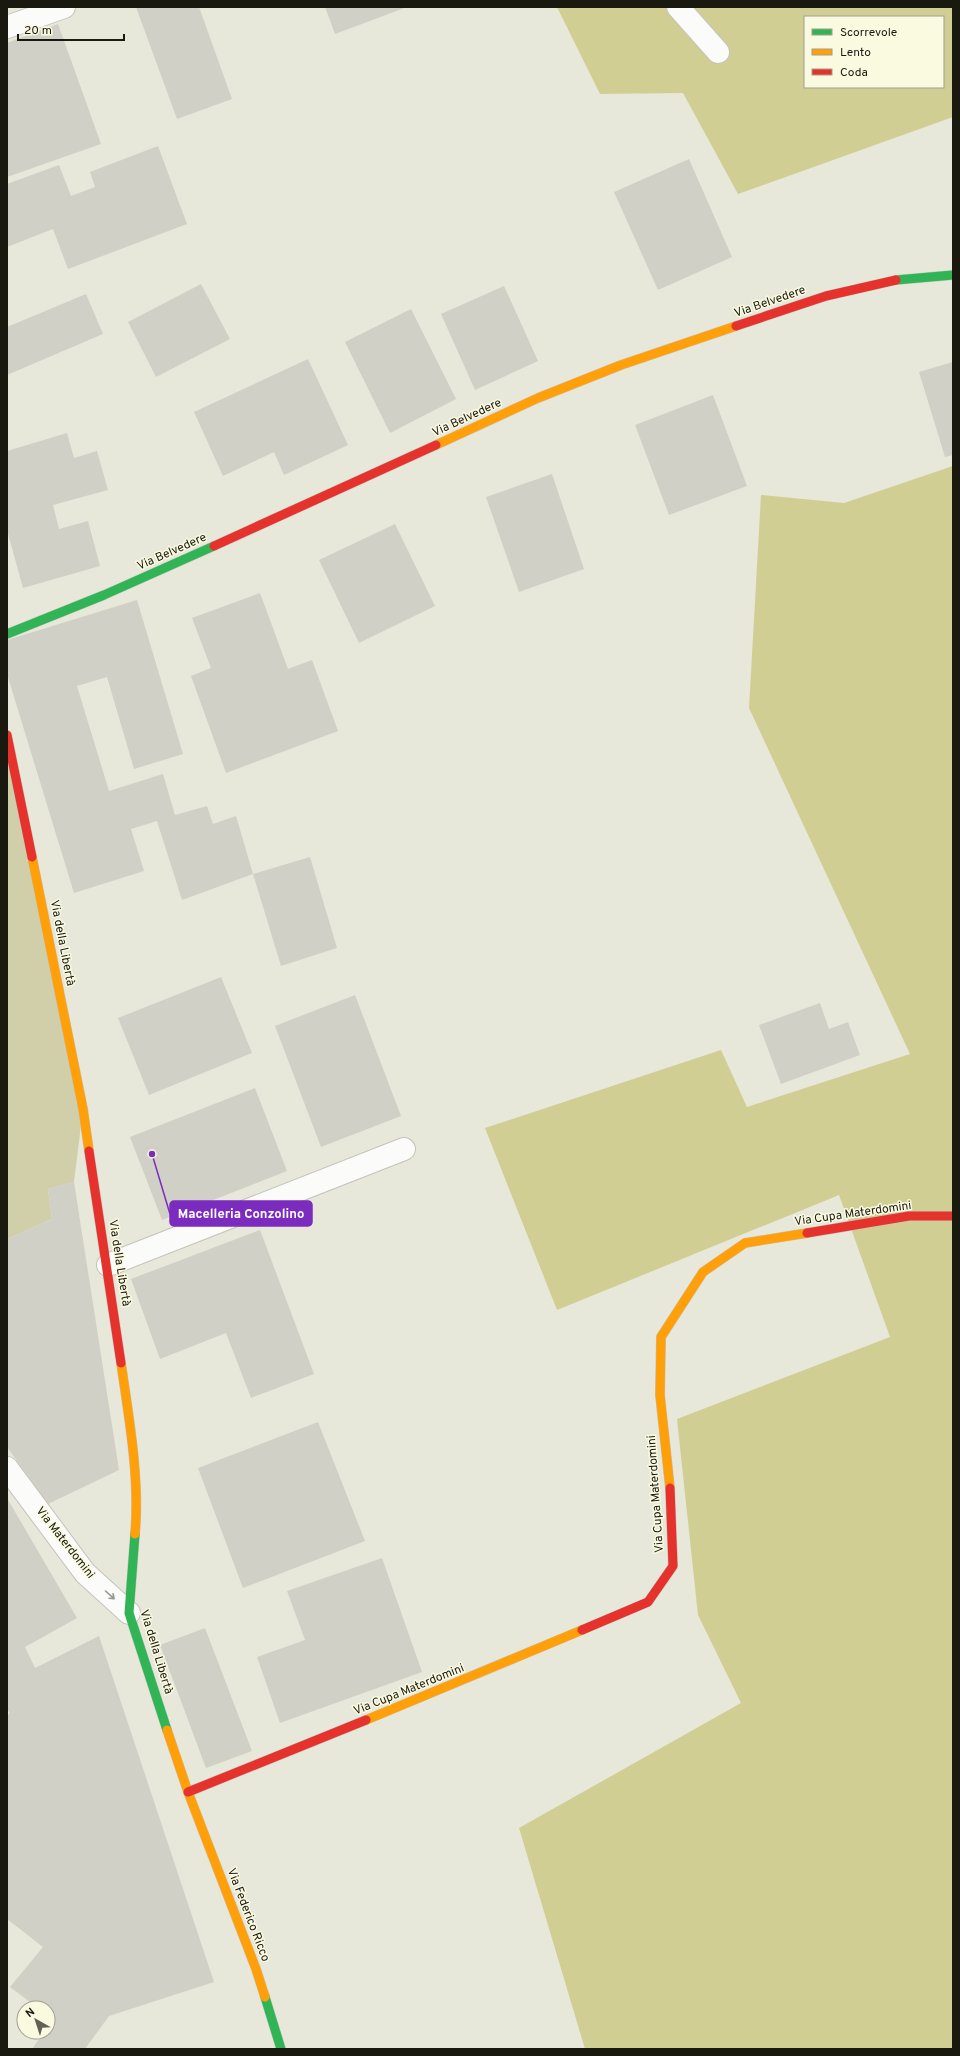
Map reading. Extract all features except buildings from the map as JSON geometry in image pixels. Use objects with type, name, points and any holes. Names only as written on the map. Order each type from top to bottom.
[{"type":"street","points":[[7,27],[64,7]]},
{"type":"street","points":[[678,7],[718,52]]},
{"type":"street","name":"Via Belvedere","points":[[7,634],[104,595],[315,502],[538,398],[621,365],[826,296],[905,278],[953,275]]},
{"type":"street","name":"Via della Libertà","points":[[7,735],[83,1109],[130,1416],[137,1512],[129,1612],[188,1792]]},
{"type":"street","points":[[108,1265],[404,1149]]},
{"type":"street","name":"Via Cupa Materdomini","points":[[188,1792],[473,1677],[648,1602],[673,1566],[670,1488],[660,1395],[661,1338],[703,1272],[745,1243],[909,1216],[953,1216]]},
{"type":"street","name":"Via Materdomini","points":[[7,1468],[85,1573],[129,1612]]},
{"type":"street","name":"Via Federico Ricco","points":[[188,1792],[256,1969],[281,2049]]},
{"type":"green space","points":[[7,738],[83,1109],[74,1182],[48,1189],[52,1219],[7,1239]]},
{"type":"shaded area","points":[[557,7],[953,7],[953,117],[738,194],[683,93],[600,94]]},
{"type":"shaded area","points":[[953,466],[953,2049],[585,2049],[519,1828],[741,1703],[698,1615],[677,1419],[890,1337],[839,1195],[557,1310],[485,1128],[721,1050],[747,1107],[910,1054],[749,708],[761,495],[844,503]]},
{"type":"traffic: fast","points":[[896,280],[953,275]]},
{"type":"traffic: fast","points":[[7,634],[104,595],[214,546]]},
{"type":"traffic: fast","points":[[135,1534],[129,1613],[167,1730]]},
{"type":"traffic: fast","points":[[265,1997],[281,2049]]},
{"type":"traffic: slow","points":[[436,445],[538,398],[621,365],[736,326]]},
{"type":"traffic: slow","points":[[32,857],[83,1109],[89,1151]]},
{"type":"traffic: slow","points":[[670,1488],[660,1395],[661,1337],[703,1272],[745,1243],[807,1233]]},
{"type":"traffic: slow","points":[[121,1363],[135,1470],[135,1534]]},
{"type":"traffic: slow","points":[[366,1720],[582,1630]]},
{"type":"traffic: slow","points":[[167,1730],[188,1792],[256,1969],[265,1997]]},
{"type":"traffic: jam","points":[[736,326],[826,296],[896,280]]},
{"type":"traffic: jam","points":[[214,546],[436,445]]},
{"type":"traffic: jam","points":[[7,735],[32,857]]},
{"type":"traffic: jam","points":[[89,1151],[121,1363]]},
{"type":"traffic: jam","points":[[807,1233],[909,1216],[953,1216]]},
{"type":"traffic: jam","points":[[582,1630],[648,1602],[673,1566],[670,1488]]},
{"type":"traffic: jam","points":[[188,1792],[366,1720]]},
{"type":"place","name":"Macelleria Conzolino","points":[[152,1154]]}]
